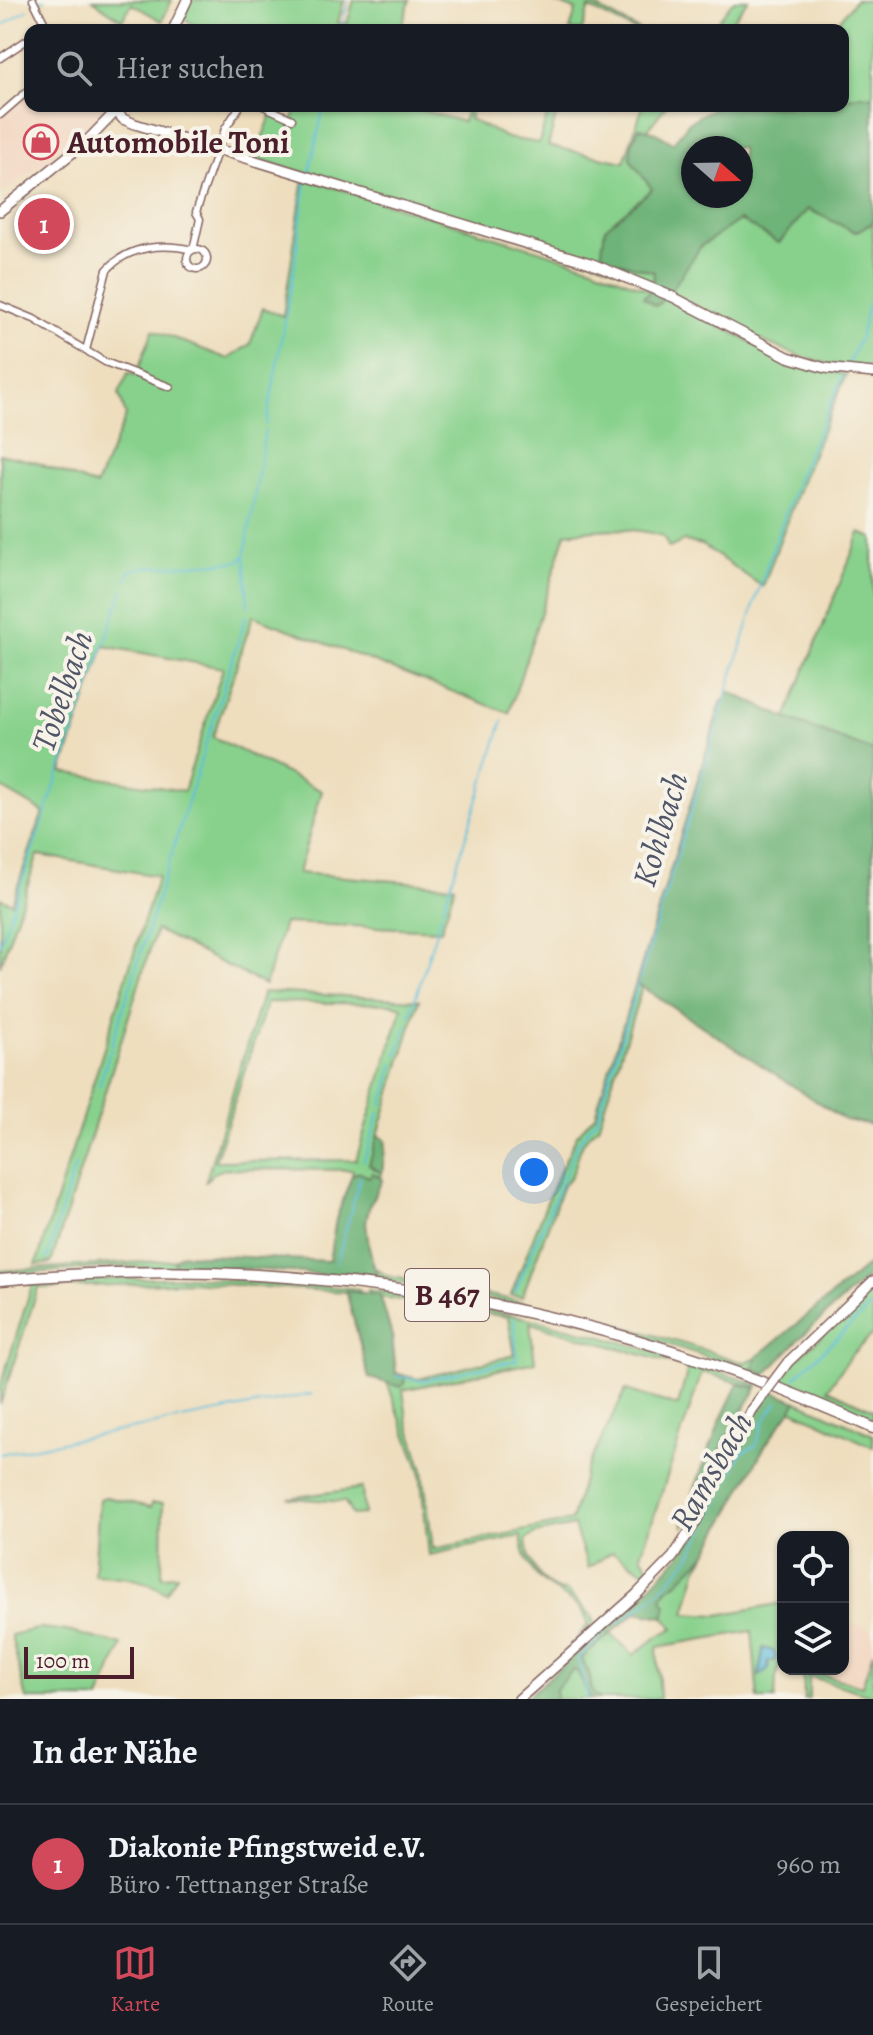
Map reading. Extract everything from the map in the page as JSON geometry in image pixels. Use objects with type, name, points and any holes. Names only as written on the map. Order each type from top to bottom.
[{"type":"main road","name":"B 467","points":[[0,1280],[129,1272],[227,1272],[340,1280],[460,1297],[572,1321],[683,1353],[779,1387],[873,1428]]},
{"type":"street","points":[[33,0],[44,24]]},
{"type":"street","points":[[176,24],[187,0]]},
{"type":"street","points":[[0,58],[24,42]]},
{"type":"street","points":[[0,115],[24,94]]},
{"type":"street","points":[[0,211],[88,140],[112,112]]},
{"type":"street","points":[[119,112],[123,119],[135,124],[533,244],[622,274],[788,357],[825,368],[873,373]]},
{"type":"street","points":[[86,350],[107,270],[112,265],[130,254],[159,245],[193,250],[200,219],[196,212],[225,129],[236,112]]},
{"type":"street","points":[[276,112],[292,119]]},
{"type":"street","points":[[0,305],[34,319],[125,372],[170,387]]},
{"type":"street","points":[[519,1699],[637,1594],[673,1557],[695,1523],[752,1410],[788,1362],[873,1281]]},
{"type":"shaded area","points":[[24,98],[24,112],[102,112],[53,156],[0,194],[0,120]]},
{"type":"shaded area","points":[[849,1623],[873,1630],[873,1652],[862,1686],[828,1675],[849,1675]]},
{"type":"green space","points":[[93,0],[172,0],[162,21],[132,4],[122,20]]},
{"type":"green space","points":[[190,0],[344,0],[338,23],[347,24],[193,24],[184,19]]},
{"type":"green space","points":[[354,0],[410,0],[403,24],[347,24]]},
{"type":"green space","points":[[548,0],[583,0],[628,24],[589,8],[584,24],[572,24],[576,10]]},
{"type":"green space","points":[[734,0],[748,0],[730,24],[716,24]]},
{"type":"green space","points":[[855,0],[868,0],[873,7],[873,97],[861,95],[849,98],[849,24],[837,24]]},
{"type":"green space","points":[[861,95],[873,97],[873,223],[855,232],[808,209],[779,243],[740,220],[701,246],[666,297],[656,306],[643,297],[652,290],[654,272],[601,257],[605,228],[652,189],[630,159],[632,143],[639,128],[653,131],[673,143],[689,122],[706,112],[849,112],[849,98]]},
{"type":"green space","points":[[296,112],[429,112],[463,122],[466,112],[471,112],[469,119],[507,138],[539,143],[548,112],[557,112],[548,146],[624,162],[641,112],[661,112],[647,130],[639,128],[630,159],[653,189],[601,257],[655,272],[653,284],[599,262],[254,158],[272,113],[291,122]]},
{"type":"green space","points":[[304,178],[590,266],[666,297],[781,358],[846,375],[801,482],[763,587],[702,545],[684,541],[669,548],[663,536],[627,530],[566,533],[509,713],[253,616],[213,737],[322,791],[298,873],[455,886],[441,930],[284,923],[265,985],[156,930],[51,1263],[36,1265],[158,876],[38,855],[0,966],[0,898],[12,903],[43,812],[0,787],[0,454],[35,462],[96,486],[126,416],[119,394],[128,373],[136,375],[153,330],[228,359],[250,344],[263,308],[283,316]],"holes":[[[104,646],[223,668],[184,791],[62,772]]]},
{"type":"green space","points":[[808,209],[855,232],[873,223],[873,370],[845,367],[792,353],[669,292],[701,246],[740,219],[779,243]]},
{"type":"green space","points":[[860,533],[873,538],[873,751],[786,718]]},
{"type":"green space","points":[[730,692],[786,718],[873,751],[873,1125],[845,1120],[636,983],[721,703]]},
{"type":"green space","points":[[636,983],[642,987],[598,1127],[584,1142],[573,1173],[563,1185],[522,1297],[511,1295],[554,1184],[577,1135],[595,1115]]},
{"type":"green space","points":[[263,992],[419,1000],[369,1165],[382,1173],[381,1177],[372,1173],[370,1178],[359,1172],[352,1175],[353,1170],[225,1169],[213,1173],[205,1183]],"holes":[[[267,1002],[393,1004],[402,1007],[356,1160],[215,1161]]]},
{"type":"green space","points":[[378,1134],[386,1141],[382,1173],[369,1165]]},
{"type":"green space","points":[[359,1172],[369,1177],[372,1173],[381,1177],[382,1181],[370,1204],[366,1222],[376,1274],[356,1274],[356,1277],[175,1267],[174,1260],[182,1254],[329,1261],[336,1219],[352,1175]]},
{"type":"green space","points":[[174,1260],[175,1267],[118,1267],[0,1275],[0,1271]]},
{"type":"green space","points":[[873,1261],[873,1272],[801,1337],[766,1374],[753,1368],[757,1357]]},
{"type":"green space","points":[[377,1269],[386,1276],[520,1301],[607,1322],[738,1361],[746,1362],[757,1357],[753,1368],[766,1374],[765,1377],[667,1344],[568,1317],[467,1295],[365,1278],[364,1274],[376,1274]]},
{"type":"green space","points":[[188,1277],[359,1289],[361,1293],[191,1282],[38,1288],[0,1405],[0,1388],[33,1282]]},
{"type":"green space","points":[[873,1287],[873,1334],[852,1354],[828,1389],[873,1410],[873,1422],[779,1382],[795,1361]]},
{"type":"green space","points":[[368,1290],[418,1297],[566,1327],[758,1385],[757,1388],[702,1372],[641,1555],[649,1568],[645,1572],[612,1552],[588,1568],[574,1526],[535,1534],[526,1540],[529,1557],[544,1581],[558,1590],[567,1591],[593,1618],[594,1623],[574,1643],[588,1624],[574,1603],[542,1582],[533,1571],[525,1556],[521,1536],[429,1555],[420,1471],[387,1382],[404,1379],[405,1376],[418,1379],[515,1355],[508,1317],[369,1295]],"holes":[[[530,1323],[688,1368],[678,1406],[626,1390],[585,1472],[571,1521],[433,1549],[423,1470],[407,1419],[403,1390],[535,1362]]]},
{"type":"green space","points":[[346,1291],[380,1295],[392,1336],[396,1373],[405,1376],[401,1387],[369,1378]]},
{"type":"green space","points":[[738,1384],[757,1388],[729,1433],[684,1526],[683,1520],[721,1419]]},
{"type":"green space","points":[[772,1391],[797,1401],[765,1446],[707,1553],[666,1590],[662,1599],[666,1606],[664,1617],[636,1612],[582,1658],[593,1692],[601,1699],[590,1699],[577,1671],[573,1670],[556,1689],[555,1699],[525,1699],[644,1593],[680,1555],[700,1524],[743,1434]]},
{"type":"green space","points":[[797,1401],[873,1435],[873,1447],[791,1409]]},
{"type":"green space","points":[[362,1488],[364,1514],[352,1515],[345,1502],[288,1498]]},
{"type":"green space","points":[[106,1497],[151,1507],[152,1503],[163,1503],[162,1576],[177,1575],[166,1593],[141,1581],[94,1575],[99,1499]]},
{"type":"green space","points":[[707,1553],[698,1567],[685,1613],[718,1615],[777,1604],[775,1699],[758,1699],[752,1631],[657,1647],[660,1699],[597,1697],[581,1659],[610,1633],[634,1655],[673,1628],[664,1617],[666,1606],[662,1599],[675,1581]]},
{"type":"green space","points":[[41,1628],[67,1631],[122,1645],[99,1699],[26,1699],[11,1635]]},
{"type":"green space","points":[[873,1652],[873,1696],[809,1676],[809,1699],[804,1699],[803,1675],[824,1675],[862,1686]]},
{"type":"green space","points":[[572,1670],[578,1670],[590,1699],[555,1699],[556,1689]]},
{"type":"water","points":[[763,1648],[774,1651],[776,1657],[774,1661],[768,1661],[769,1668],[759,1676]]},
{"type":"waterway","points":[[39,2],[44,0]]},
{"type":"waterway","name":"Tobelbach","points":[[342,24],[348,0]]},
{"type":"waterway","points":[[0,27],[27,10]]},
{"type":"waterway","name":"Tobelbach","points":[[310,170],[323,112]]},
{"type":"waterway","name":"Tobelbach","points":[[266,425],[294,270],[306,181]]},
{"type":"waterway","name":"Kohlbach","points":[[848,365],[860,337],[873,287]]},
{"type":"waterway","name":"Kohlbach","points":[[515,1292],[579,1141],[597,1118],[758,592],[799,475],[843,376]]},
{"type":"waterway","name":"Tobelbach","points":[[126,581],[130,571],[138,568],[237,562],[245,556],[265,431]]},
{"type":"waterway","points":[[245,556],[248,606]]},
{"type":"waterway","name":"Tobelbach","points":[[0,944],[123,590]]},
{"type":"waterway","points":[[99,1086],[246,616]]},
{"type":"waterway","points":[[443,909],[503,720]]},
{"type":"waterway","points":[[410,1016],[441,915]]},
{"type":"waterway","points":[[397,1055],[407,1024]]},
{"type":"waterway","points":[[382,1105],[394,1064]]},
{"type":"waterway","points":[[364,1161],[379,1113]]},
{"type":"waterway","points":[[47,1259],[75,1166]]},
{"type":"waterway","points":[[337,1262],[360,1177]]},
{"type":"waterway","name":"Ramsbach","points":[[795,1377],[873,1304]]},
{"type":"waterway","name":"Kohlbach","points":[[397,1376],[422,1381],[517,1360],[514,1319]]},
{"type":"waterway","points":[[0,1454],[312,1394]]},
{"type":"waterway","name":"Ramsbach","points":[[615,1624],[656,1594],[691,1555],[741,1453],[756,1446],[763,1423],[777,1403]]},
{"type":"waterway","name":"Ramsbach","points":[[588,1699],[578,1659],[605,1632]]},
{"type":"place","name":"Automobile Toni","points":[[41,142]]},
{"type":"place","name":"Diakonie Pfingstweid e.V.","points":[[44,224]]}]
